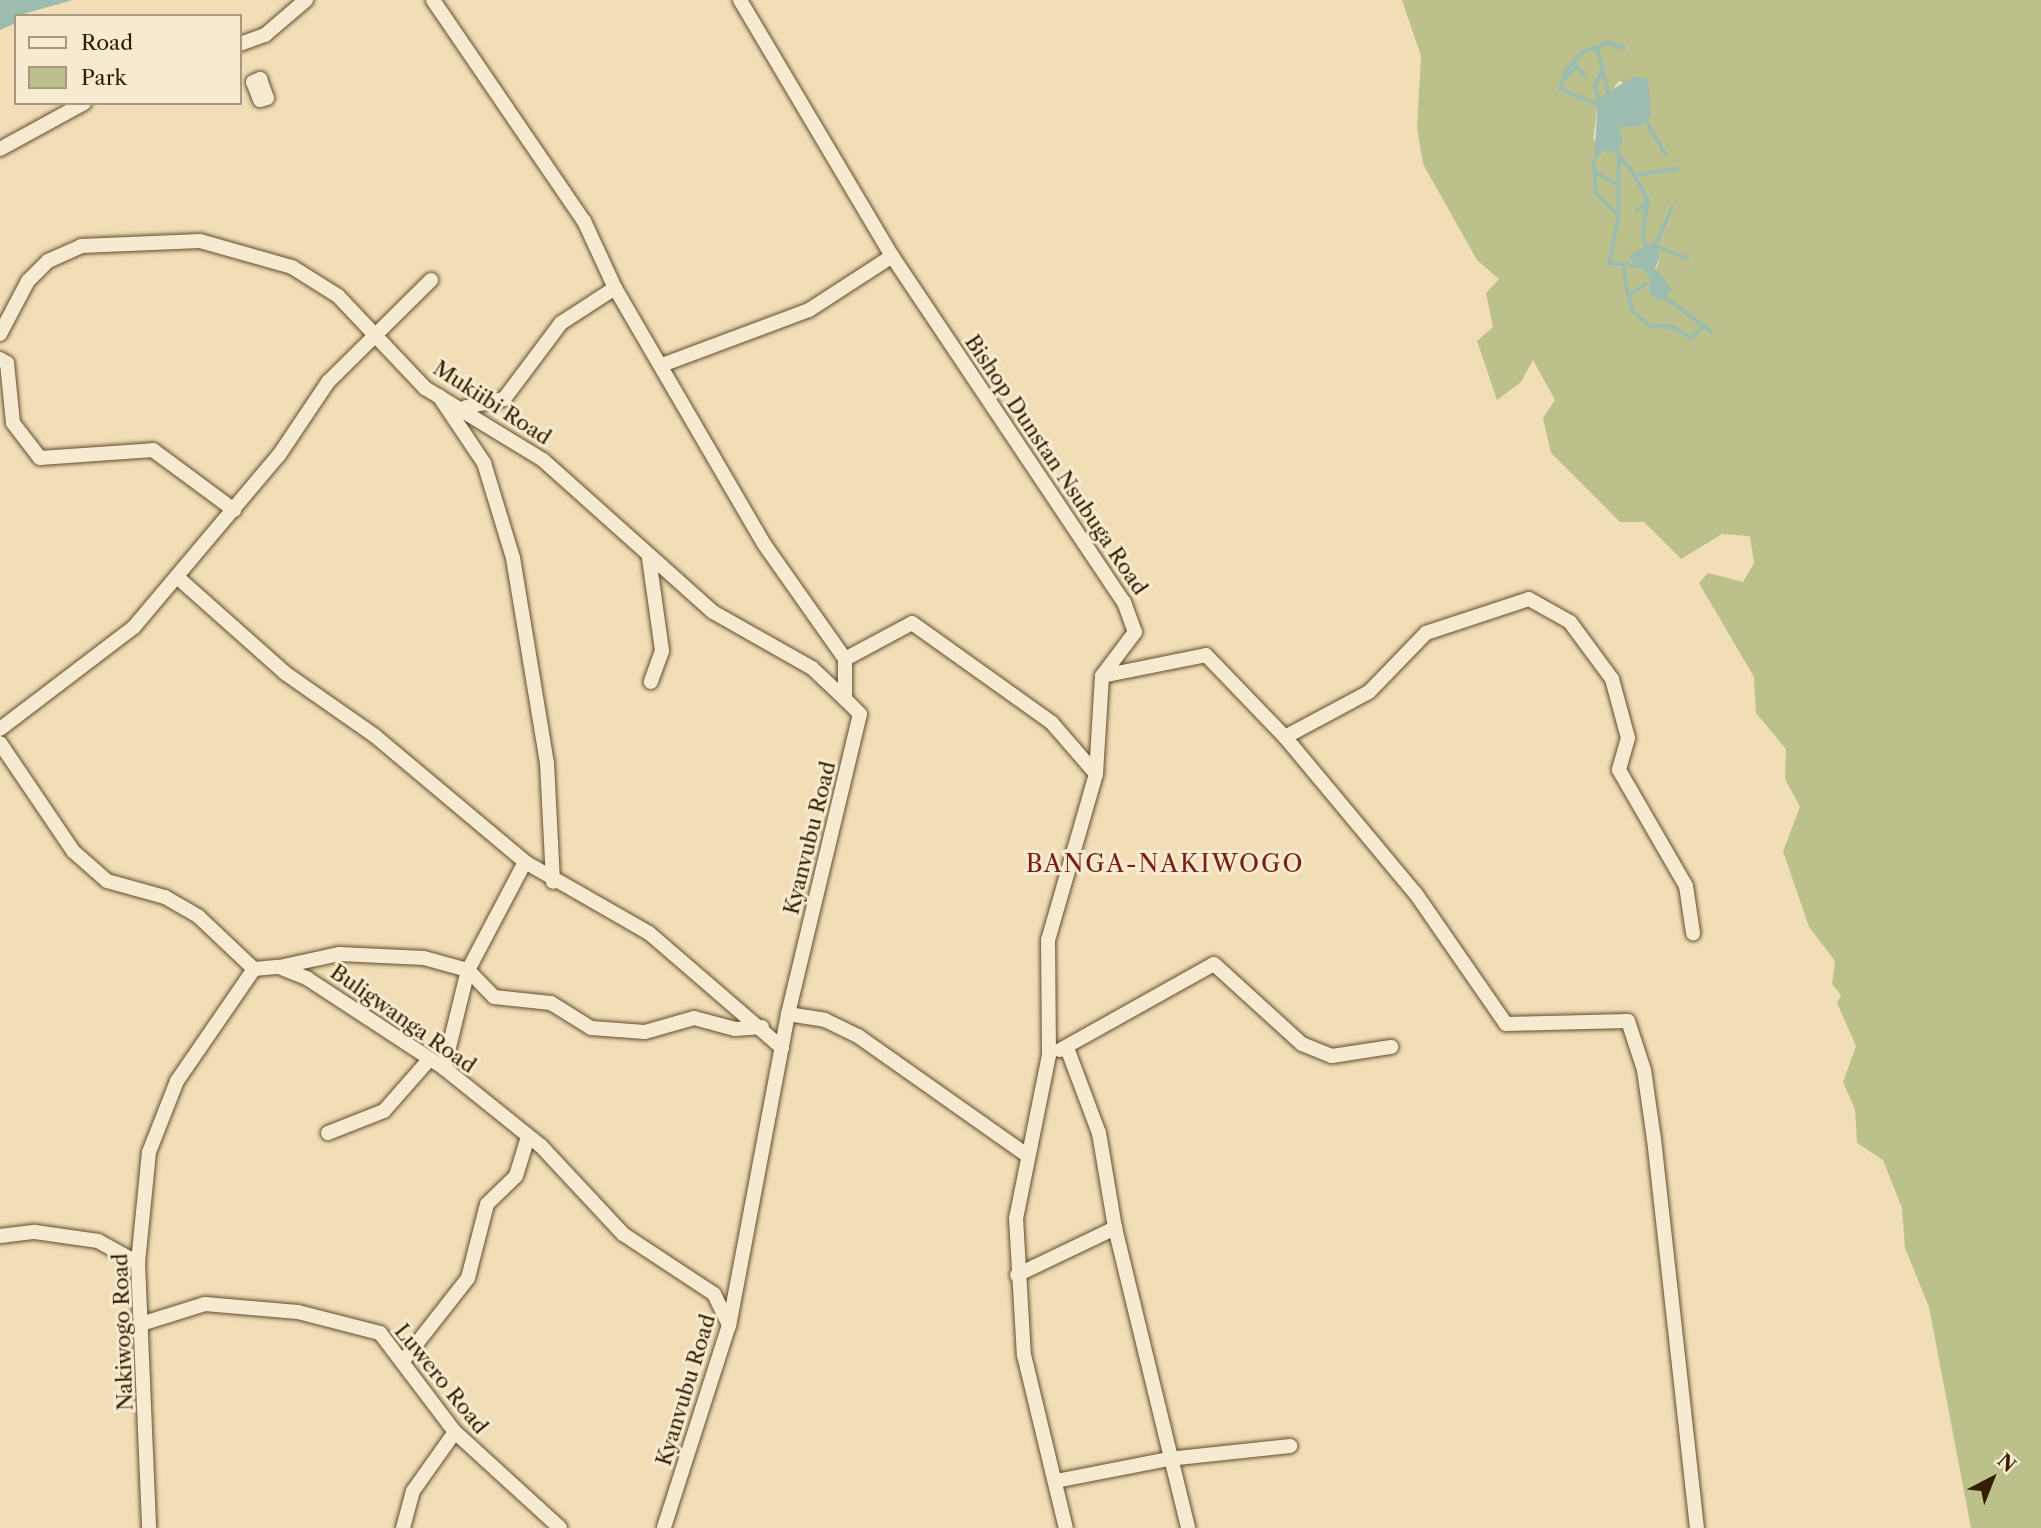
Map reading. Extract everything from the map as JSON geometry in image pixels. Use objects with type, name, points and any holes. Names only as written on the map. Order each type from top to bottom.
[{"type":"street","points":[[242,43],[265,36],[306,0]]},
{"type":"street","points":[[433,0],[584,220],[615,288],[764,544],[845,659],[912,623],[1052,723],[1096,774]]},
{"type":"street","name":"Bishop Dunstan Nsubuga Road","points":[[740,0],[892,256],[1131,617],[1135,632],[1101,677]]},
{"type":"street","points":[[0,149],[80,105]]},
{"type":"street","name":"Mukiibi Road","points":[[0,334],[28,281],[48,261],[81,246],[141,239],[200,241],[292,267],[330,289],[381,336],[438,395],[466,408],[542,460],[649,558],[713,612],[813,668],[845,699]]},
{"type":"street","points":[[662,365],[809,310],[892,256]]},
{"type":"street","points":[[0,729],[134,627],[234,510],[328,382],[381,336],[389,319],[431,280]]},
{"type":"street","points":[[466,408],[504,400],[561,323],[615,288]]},
{"type":"street","points":[[0,359],[8,363],[13,423],[40,458],[153,450],[234,510]]},
{"type":"street","points":[[438,395],[484,463],[513,558],[547,763],[553,882]]},
{"type":"street","points":[[649,558],[662,651],[651,682]]},
{"type":"street","points":[[177,577],[285,673],[375,736],[525,862],[553,882],[649,933],[761,1027],[782,1048]]},
{"type":"street","points":[[1285,737],[1369,692],[1426,633],[1529,599],[1570,622],[1612,679],[1628,738],[1619,770],[1686,886],[1693,933]]},
{"type":"street","points":[[1066,1528],[1024,1355],[1017,1275],[1024,1153],[1049,1055],[1048,940],[1096,774],[1101,677],[1206,655],[1285,737],[1416,894],[1507,1024],[1628,1021],[1644,1070],[1654,1139],[1697,1528]]},
{"type":"street","name":"Kyanvubu Road","points":[[664,1528],[729,1325],[788,1014],[858,738],[860,714],[845,699],[845,659]]},
{"type":"street","points":[[0,743],[73,852],[107,881],[164,897],[199,917],[254,969]]},
{"type":"street","points":[[444,1068],[468,970],[525,862]]},
{"type":"street","points":[[279,967],[339,954],[424,958],[468,970],[504,1002],[551,1003],[591,1028],[645,1032],[694,1018],[735,1029],[761,1027]]},
{"type":"street","points":[[1049,1055],[1067,1048],[1214,964],[1302,1044],[1332,1056],[1391,1047]]},
{"type":"street","name":"Buligwanga Road","points":[[254,969],[279,967],[308,979],[427,1062],[444,1068],[527,1141],[541,1146],[623,1234],[714,1294],[729,1325]]},
{"type":"street","name":"Nakiwogo Road","points":[[149,1528],[138,1263],[149,1152],[166,1101],[254,969]]},
{"type":"street","points":[[788,1014],[825,1020],[858,1036],[1024,1153]]},
{"type":"street","points":[[1067,1048],[1099,1133],[1115,1228],[1141,1317],[1168,1459],[1188,1528]]},
{"type":"street","points":[[328,1133],[384,1111],[427,1062]]},
{"type":"street","points":[[403,1361],[468,1278],[487,1204],[516,1176],[527,1141]]},
{"type":"street","points":[[1017,1275],[1115,1228]]},
{"type":"street","points":[[0,1236],[35,1232],[98,1241],[138,1263]]},
{"type":"street","name":"Luwero Road","points":[[141,1324],[205,1304],[298,1312],[380,1333],[454,1432],[560,1528]]},
{"type":"street","points":[[403,1528],[413,1490],[454,1432]]},
{"type":"street","points":[[1056,1481],[1168,1459],[1290,1446]]},
{"type":"green space","points":[[1402,0],[2041,0],[2041,1528],[1971,1528],[1929,1307],[1905,1248],[1902,1208],[1883,1160],[1857,1143],[1855,1109],[1843,1082],[1856,1046],[1837,1003],[1841,995],[1832,984],[1835,961],[1809,927],[1783,851],[1800,807],[1785,779],[1786,749],[1756,713],[1754,677],[1699,583],[1708,573],[1743,582],[1754,563],[1750,536],[1722,534],[1681,559],[1644,522],[1620,522],[1551,453],[1543,418],[1555,400],[1533,360],[1521,382],[1497,400],[1477,341],[1493,327],[1486,293],[1499,279],[1477,260],[1423,164],[1417,128],[1421,56]],"holes":[[[1619,81],[1648,94],[1638,127],[1618,127],[1593,141],[1597,111]],[[1646,251],[1660,257],[1649,293],[1651,277],[1628,257]]]},
{"type":"shaded area","points":[[0,0],[73,0],[23,14],[14,14],[14,24],[0,30]]},
{"type":"shaded area","points":[[1634,76],[1648,79],[1651,116],[1638,127],[1619,127],[1623,141],[1617,152],[1604,150],[1594,162],[1598,99]]},
{"type":"shaded area","points":[[1654,242],[1660,257],[1655,268],[1672,289],[1661,302],[1649,293],[1650,277],[1627,256]]},
{"type":"waterway","points":[[1609,96],[1597,48],[1607,42],[1624,48]]},
{"type":"waterway","points":[[1597,48],[1583,52],[1566,71],[1561,89],[1599,105]]},
{"type":"waterway","points":[[1564,80],[1576,65],[1584,75]]},
{"type":"waterway","points":[[1599,100],[1595,85],[1602,72]]},
{"type":"waterway","points":[[1646,120],[1666,155]]},
{"type":"waterway","points":[[1617,152],[1635,175],[1677,169]]},
{"type":"waterway","points":[[1619,159],[1619,216],[1610,263],[1639,266]]},
{"type":"waterway","points":[[1594,162],[1595,172],[1618,185]]},
{"type":"waterway","points":[[1595,172],[1596,193],[1618,214]]},
{"type":"waterway","points":[[1635,175],[1648,201],[1643,237],[1649,252]]},
{"type":"waterway","points":[[1637,211],[1648,201]]},
{"type":"waterway","points":[[1655,246],[1672,208]]},
{"type":"waterway","points":[[1656,246],[1687,258]]},
{"type":"waterway","points":[[1624,269],[1629,297]]},
{"type":"waterway","points":[[1646,284],[1629,297],[1633,311],[1651,326],[1674,327],[1691,338],[1702,328]]},
{"type":"waterway","points":[[1665,297],[1711,331]]},
{"type":"district","name":"BANGA-NAKIWOGO","points":[[1165,864]]}]
